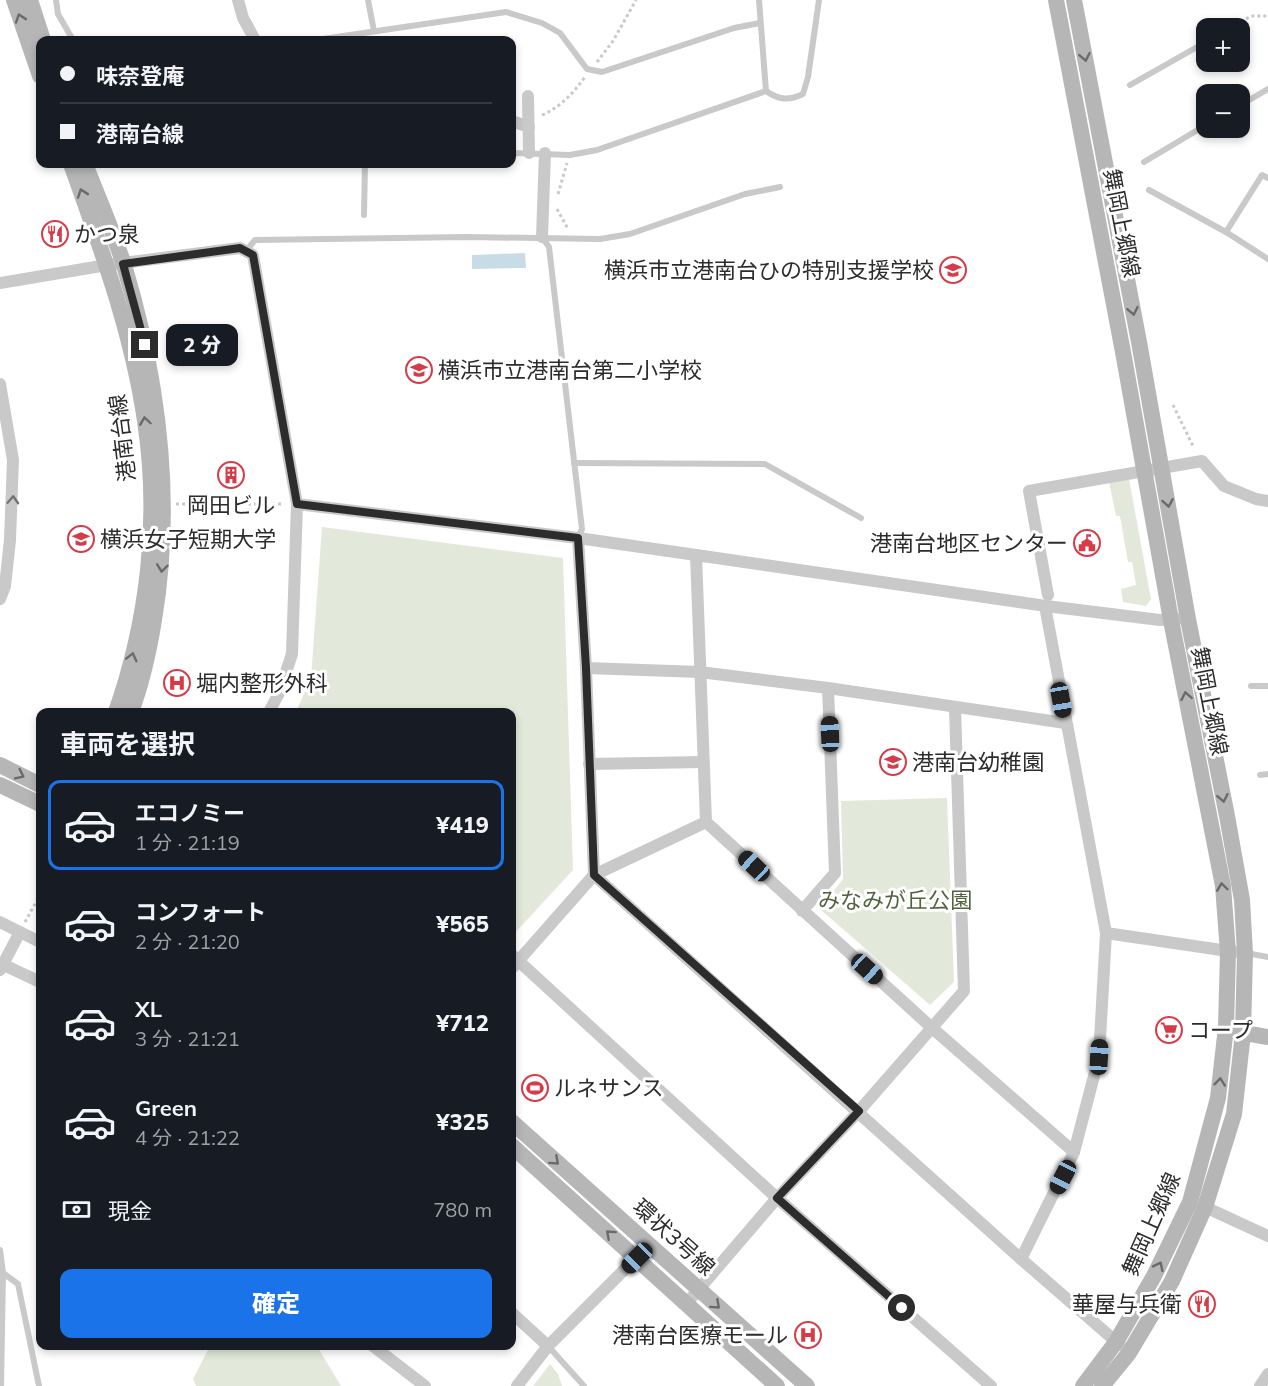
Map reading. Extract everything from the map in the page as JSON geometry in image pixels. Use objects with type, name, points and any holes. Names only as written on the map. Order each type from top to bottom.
[{"type":"street","points":[[14,0],[36,64]]},
{"type":"street","points":[[30,0],[43,36]]},
{"type":"street","points":[[238,0],[243,18],[253,36]]},
{"type":"street","name":"舞岡上郷線","points":[[1056,0],[1124,352],[1171,620],[1237,952],[1244,1033],[1234,1114],[1205,1207],[1172,1281],[1123,1347],[1083,1386]]},
{"type":"street","name":"舞岡上郷線","points":[[1074,0],[1242,900],[1218,1098],[1190,1202],[1123,1347],[1102,1386]]},
{"type":"street","points":[[528,96],[529,153]]},
{"type":"street","points":[[516,122],[529,127]]},
{"type":"street","points":[[542,237],[545,153]]},
{"type":"street","name":"港南台線","points":[[73,168],[115,264],[138,378],[150,458],[150,548],[139,631],[127,681],[117,708]]},
{"type":"street","name":"港南台線","points":[[86,168],[151,377],[159,425],[164,508],[163,557],[148,652],[132,708]]},
{"type":"street","points":[[0,283],[115,264],[240,248],[253,255],[297,504],[292,654],[279,693],[271,708]]},
{"type":"street","points":[[0,384],[13,460],[9,540],[4,586],[0,599]]},
{"type":"street","points":[[1021,1259],[1074,1152],[1099,1057],[1106,933],[1065,723],[1029,491],[1202,461],[1224,486],[1256,499],[1268,501]]},
{"type":"street","points":[[297,504],[578,538],[1171,620],[1188,619]]},
{"type":"street","points":[[578,538],[586,668],[594,875],[1021,1259],[1123,1347]]},
{"type":"street","points":[[696,555],[706,822],[931,1027],[1074,1152]]},
{"type":"street","points":[[586,668],[700,672],[828,688],[1065,723]]},
{"type":"street","points":[[802,911],[835,873],[828,688]]},
{"type":"street","points":[[687,1303],[777,1198],[859,1111],[964,991],[955,708]]},
{"type":"street","points":[[589,764],[703,762]]},
{"type":"street","points":[[0,765],[36,783]]},
{"type":"street","points":[[0,785],[36,802]]},
{"type":"street","points":[[516,959],[594,875],[706,822]]},
{"type":"street","points":[[0,922],[36,940]]},
{"type":"street","points":[[20,932],[2,967],[36,980]]},
{"type":"street","points":[[1106,933],[1237,952]]},
{"type":"street","points":[[516,963],[777,1198],[991,1386]]},
{"type":"street","points":[[1226,1030],[1268,1037]]},
{"type":"street","name":"環状3号線","points":[[516,1126],[807,1386]]},
{"type":"street","name":"環状3号線","points":[[516,1150],[777,1386]]},
{"type":"street","points":[[1205,1207],[1268,1236]]},
{"type":"street","points":[[517,1386],[548,1346],[650,1245]]},
{"type":"street","points":[[516,1317],[548,1346]]},
{"type":"street","points":[[378,1350],[425,1386]]},
{"type":"street","points":[[1260,1386],[1268,1374]]},
{"type":"lane","points":[[56,0],[58,14],[71,36]]},
{"type":"lane","points":[[368,0],[374,32]]},
{"type":"lane","points":[[759,0],[766,91]]},
{"type":"lane","points":[[766,91],[777,98],[790,99],[802,94],[807,77],[819,0]]},
{"type":"lane","points":[[345,36],[506,12],[542,23],[560,33],[587,69],[602,72],[734,28],[760,23]]},
{"type":"lane","points":[[1130,85],[1196,48]]},
{"type":"lane","points":[[1250,100],[1268,89]]},
{"type":"lane","points":[[516,153],[570,155],[597,150],[766,91]]},
{"type":"lane","points":[[1144,162],[1196,131]]},
{"type":"lane","points":[[364,215],[365,168]]},
{"type":"lane","points":[[1226,232],[1262,175],[1268,178]]},
{"type":"lane","points":[[246,251],[255,240],[542,237],[600,239],[630,234],[745,194],[780,187]]},
{"type":"lane","points":[[1149,190],[1226,232],[1268,259]]},
{"type":"lane","points":[[542,237],[549,247],[582,529],[578,538]]},
{"type":"lane","points":[[573,463],[765,464],[861,518]]},
{"type":"lane","points":[[1251,686],[1268,686]]},
{"type":"lane","points":[[1260,775],[1268,774]]},
{"type":"lane","points":[[1237,952],[1268,957]]},
{"type":"lane","points":[[0,1250],[3,1273],[1,1386]]},
{"type":"lane","points":[[3,1273],[18,1284],[39,1386]]},
{"type":"lane","points":[[548,1346],[584,1386]]},
{"type":"path","points":[[1248,18],[1268,16]]},
{"type":"path","points":[[557,206],[566,227],[578,239]]},
{"type":"path","points":[[1173,405],[1193,446]]},
{"type":"path","points":[[176,504],[297,504]]},
{"type":"path","points":[[20,932],[36,902]]},
{"type":"green space","points":[[1129,479],[1151,599],[1146,606],[1123,602],[1121,589],[1136,585],[1132,562],[1128,562],[1120,516],[1116,516],[1109,482]]},
{"type":"green space","points":[[322,527],[563,558],[573,870],[516,932],[516,708],[298,708],[311,678]]},
{"type":"green space","name":"みなみが丘公園","points":[[947,798],[954,982],[930,1005],[820,909],[843,879],[841,801]]},
{"type":"green space","points":[[208,1350],[319,1350],[341,1386],[196,1386],[193,1379]]},
{"type":"green space","points":[[550,1364],[558,1374],[562,1386],[533,1386]]},
{"type":"water","points":[[525,253],[526,268],[472,269],[472,255]]},
{"type":"place","name":"かつ泉","points":[[55,234]]},
{"type":"place","name":"横浜市立港南台ひの特別支援学校","points":[[953,270]]},
{"type":"place","name":"横浜市立港南台第二小学校","points":[[419,370]]},
{"type":"place","name":"岡田ビル","points":[[231,475]]},
{"type":"place","name":"横浜女子短期大学","points":[[81,539]]},
{"type":"place","name":"港南台地区センター","points":[[1087,543]]},
{"type":"place","name":"堀内整形外科","points":[[177,683]]},
{"type":"place","name":"港南台幼稚園","points":[[893,762]]},
{"type":"place","name":"コープ","points":[[1169,1030]]},
{"type":"place","name":"ルネサンス","points":[[535,1088]]},
{"type":"place","name":"華屋与兵衛","points":[[1202,1304]]},
{"type":"place","name":"港南台医療モール","points":[[808,1335]]},
{"type":"route","points":[[145,345],[123,264],[240,248],[253,255],[297,504],[578,538],[586,668],[594,875],[859,1111],[777,1198],[902,1308]]}]
